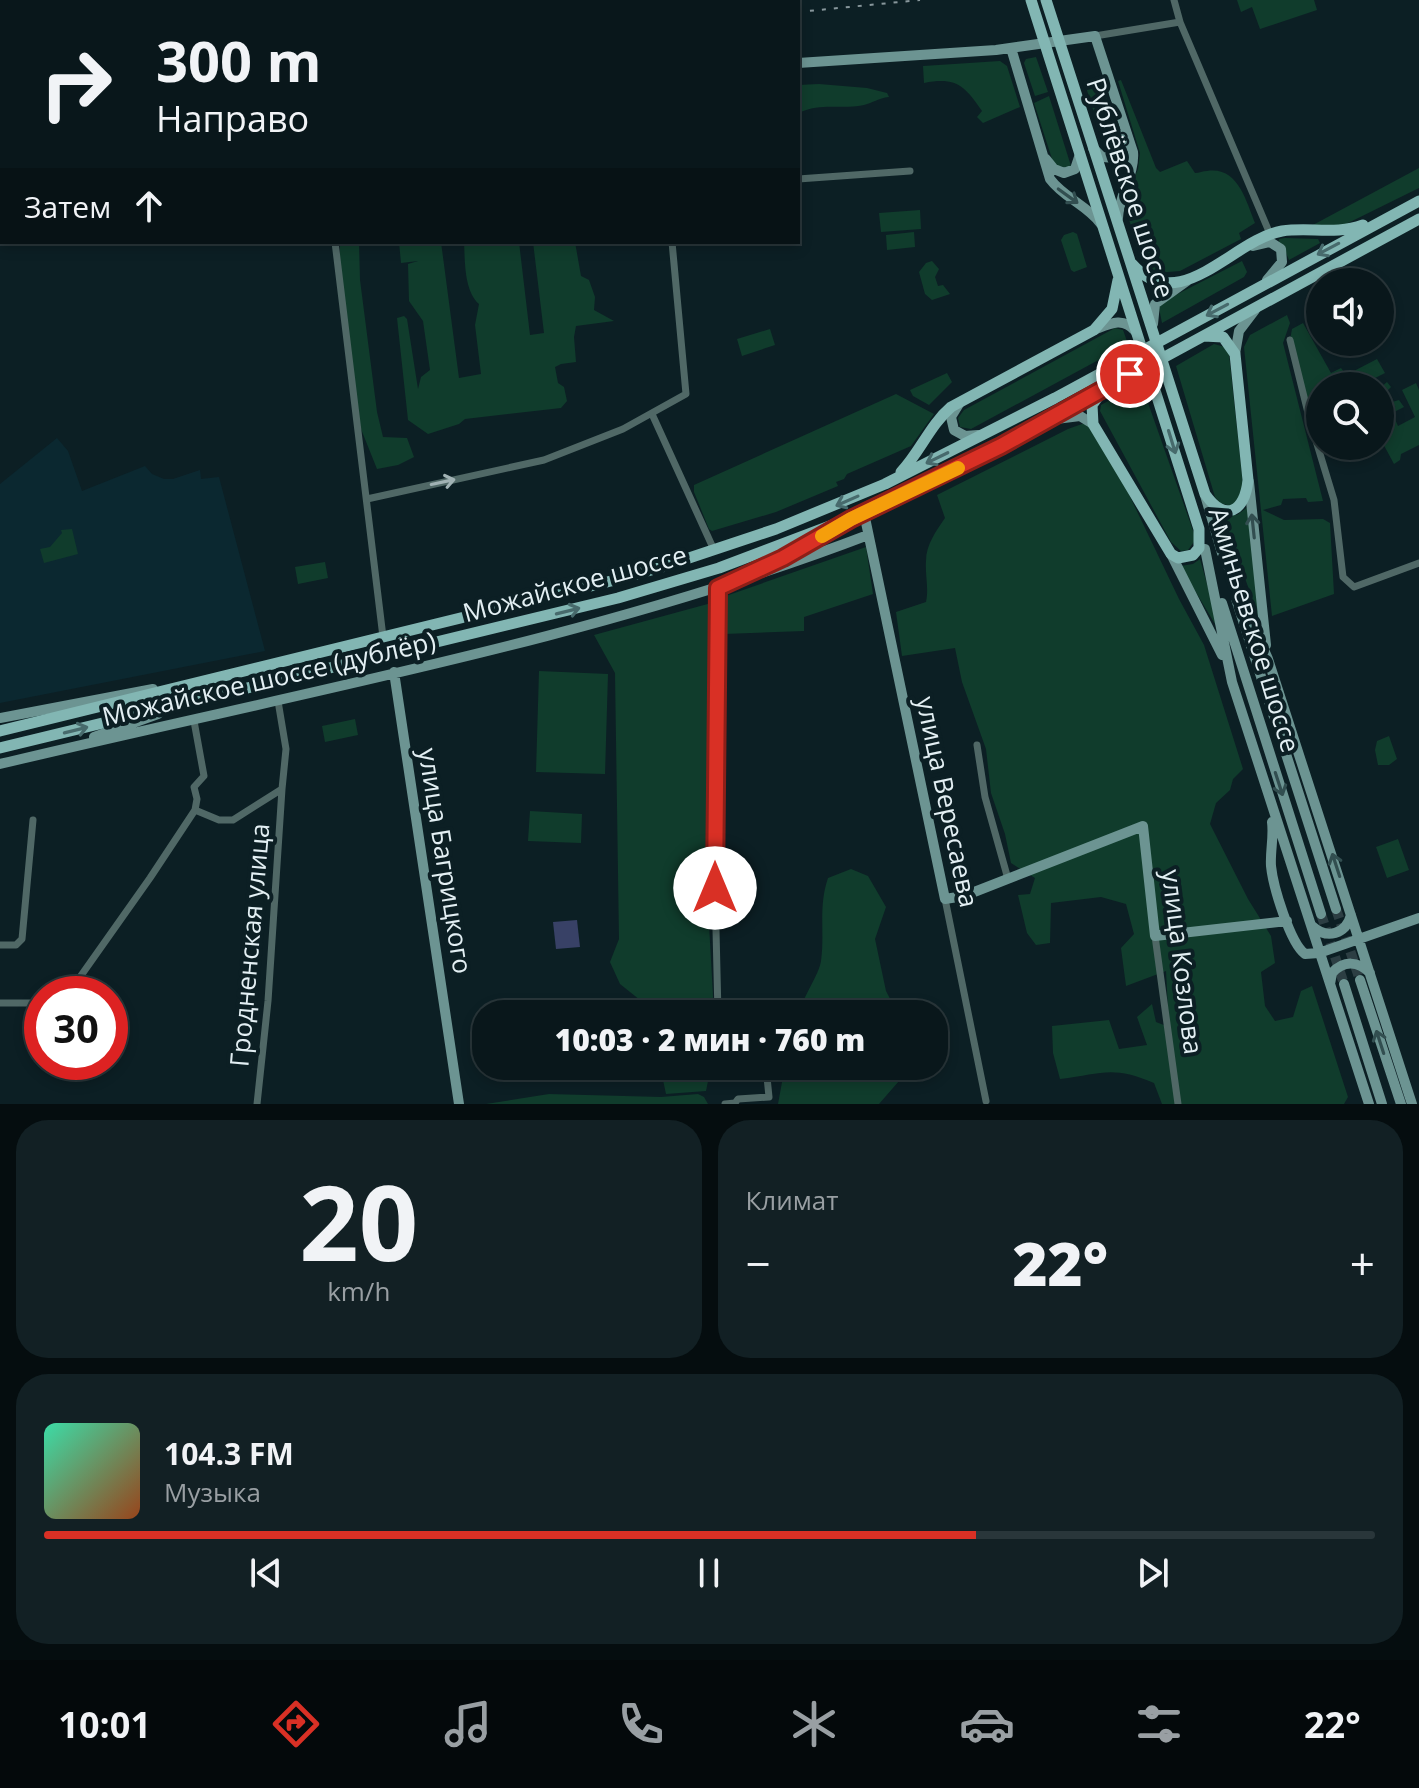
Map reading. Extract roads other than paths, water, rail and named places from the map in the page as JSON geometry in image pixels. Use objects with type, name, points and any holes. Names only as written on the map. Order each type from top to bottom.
[{"type":"main road","name":"Рублёвское шоссе","points":[[1031,0],[1146,358]]},
{"type":"main road","name":"Рублёвское шоссе","points":[[1046,0],[1171,389]]},
{"type":"main road","points":[[800,63],[1011,48],[1095,36],[1134,159],[1120,198],[1117,224]]},
{"type":"main road","points":[[1011,48],[1047,170],[1056,188],[1093,214],[1104,228]]},
{"type":"main road","points":[[1093,148],[1102,157],[1116,158],[1124,147],[1123,127]]},
{"type":"main road","points":[[1044,155],[1054,169],[1064,173],[1078,166],[1080,152]]},
{"type":"main road","points":[[1153,330],[1155,304],[1189,279],[1270,234],[1300,230],[1343,231],[1419,201]]},
{"type":"main road","name":"Можайское шоссе","points":[[0,731],[611,581],[787,525],[885,484],[988,433],[1397,212]]},
{"type":"main road","name":"Можайское шоссе","points":[[0,748],[647,590],[747,558],[851,519],[1046,422],[1419,219]]},
{"type":"main road","points":[[1251,246],[1270,242],[1277,245],[1283,255],[1279,267],[1258,287]]},
{"type":"main road","points":[[1129,260],[1138,271],[1157,283],[1173,284],[1189,279]]},
{"type":"main road","points":[[1094,330],[1108,315],[1115,301],[1118,272]]},
{"type":"main road","points":[[1259,305],[1240,329],[1235,354],[1268,659]]},
{"type":"main road","points":[[885,484],[915,457],[942,414],[961,401],[1094,330],[1122,322],[1128,323],[1139,336]]},
{"type":"main road","points":[[1199,337],[1223,337],[1235,354]]},
{"type":"main road","name":"Аминьевское шоссе","points":[[1146,358],[1245,682],[1321,914]]},
{"type":"main road","points":[[1093,424],[1092,405],[1107,389]]},
{"type":"main road","name":"Аминьевское шоссе","points":[[1171,389],[1336,909]]},
{"type":"main road","points":[[961,401],[951,417],[954,430],[965,436],[988,433]]},
{"type":"main road","points":[[1046,422],[1075,416],[1093,424],[1171,554],[1220,650],[1369,1104]]},
{"type":"main road","points":[[1205,494],[1220,510],[1234,510],[1245,500],[1248,480]]},
{"type":"main road","name":"улица Вересаева","points":[[864,513],[945,899]]},
{"type":"main road","points":[[733,583],[851,519]]},
{"type":"main road","points":[[1171,554],[1178,558],[1193,555],[1199,548],[1199,529]]},
{"type":"main road","name":"Можайское шоссе (дублёр)","points":[[0,764],[194,721],[636,613],[779,569],[868,535]]},
{"type":"main road","points":[[1220,547],[1268,659],[1412,1104]]},
{"type":"main road","points":[[1205,549],[1232,682]]},
{"type":"main road","name":"улица Багрицкого","points":[[394,672],[459,1104]]},
{"type":"main road","name":"Можайское шоссе (дублёр)","points":[[0,718],[111,695],[190,683]]},
{"type":"main road","points":[[59,750],[193,701]]},
{"type":"main road","points":[[1269,796],[1274,840],[1271,864],[1287,921],[1299,950],[1310,955],[1319,953],[1419,918]]},
{"type":"main road","name":"улица Козлова","points":[[1008,879],[1143,826],[1155,936]]},
{"type":"main road","points":[[945,899],[964,896],[1008,879]]},
{"type":"main road","points":[[1309,921],[1320,933],[1336,933],[1348,924],[1350,908]]},
{"type":"main road","points":[[1155,936],[1287,921]]},
{"type":"main road","points":[[1330,986],[1332,973],[1344,964],[1360,965],[1371,974]]},
{"type":"main road","points":[[1360,980],[1401,1104]]},
{"type":"main road","points":[[1344,984],[1382,1104]]},
{"type":"street","points":[[1174,0],[1180,22],[1270,234]]},
{"type":"street","points":[[1095,36],[1180,22]]},
{"type":"street","points":[[800,179],[910,171]]},
{"type":"street","points":[[335,244],[383,637]]},
{"type":"street","points":[[367,499],[544,460],[652,414],[686,394],[672,244]]},
{"type":"street","points":[[1290,340],[1334,500],[1343,577],[1354,587],[1419,563]]},
{"type":"street","points":[[652,414],[714,550]]},
{"type":"street","points":[[718,588],[715,894],[718,1000]]},
{"type":"street","name":"Гродненская улица","points":[[257,1104],[268,1001],[286,749],[278,701]]},
{"type":"street","points":[[81,976],[195,810],[197,799],[194,787],[204,776],[194,721]]},
{"type":"street","points":[[977,745],[985,797],[1008,879]]},
{"type":"street","name":"Гродненская улица","points":[[195,810],[219,820],[233,820],[282,789]]},
{"type":"street","points":[[0,945],[16,945],[22,939],[33,820]]},
{"type":"street","name":"улица Вересаева","points":[[945,899],[986,1101]]},
{"type":"street","name":"улица Козлова","points":[[1155,936],[1178,1104]]},
{"type":"street","points":[[0,1003],[24,1003]]},
{"type":"street","points":[[725,1104],[735,1103],[738,1099],[769,1097],[767,1080]]},
{"type":"water","points":[[577,920],[580,947],[556,949],[553,922]]},
{"type":"tunnel","points":[[1336,909],[1360,980]]},
{"type":"tunnel","points":[[1321,914],[1344,984]]},
{"type":"railway","points":[[800,12],[920,0]]}]
